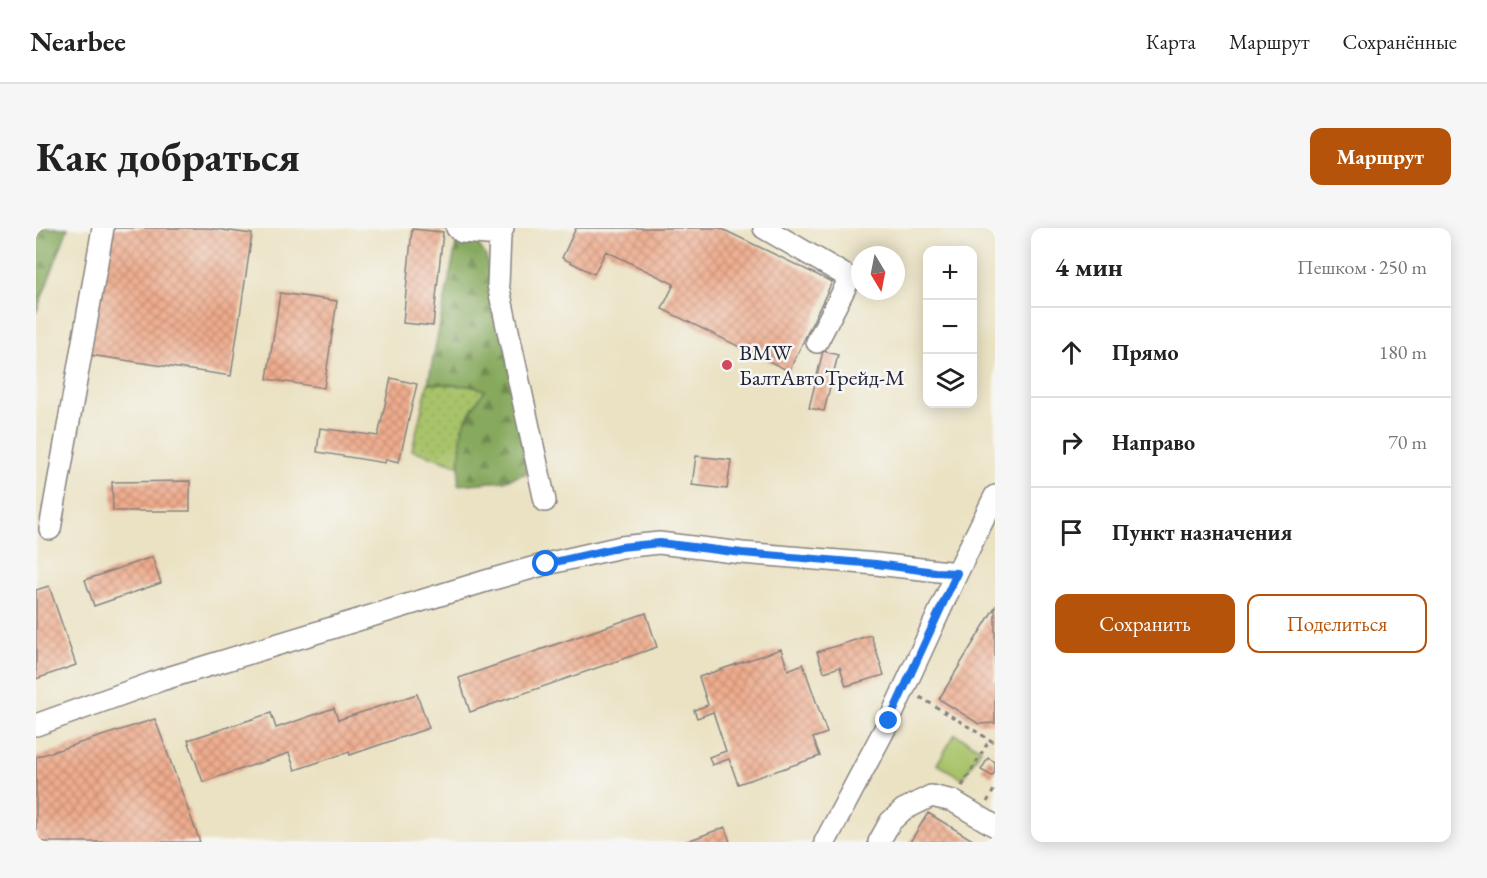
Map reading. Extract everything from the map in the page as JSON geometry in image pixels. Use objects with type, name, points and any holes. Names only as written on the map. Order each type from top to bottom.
[{"type":"street","points":[[50,530],[103,228]]},
{"type":"street","points":[[457,228],[462,232],[501,232],[498,285],[545,501]]},
{"type":"street","points":[[764,228],[850,278],[817,342]]},
{"type":"street","points":[[825,842],[889,721],[957,573],[995,497]]},
{"type":"street","points":[[36,725],[161,680],[452,591],[546,564],[621,547],[660,543],[957,573]]},
{"type":"street","points":[[879,842],[890,822],[903,810],[931,796],[953,801],[995,826]]},
{"type":"path","points":[[905,685],[924,700],[995,742]]},
{"type":"path","points":[[953,801],[990,740]]},
{"type":"green space","points":[[36,228],[68,228],[36,313]]},
{"type":"green space","points":[[457,240],[476,241],[486,256],[515,396],[527,473],[504,481],[458,485],[462,428],[485,390],[470,386],[428,383]]},
{"type":"green space","points":[[428,383],[470,386],[486,390],[462,428],[460,466],[412,450]]},
{"type":"green space","points":[[955,734],[981,749],[963,779],[937,764]]},
{"type":"building","points":[[109,228],[208,228],[252,234],[231,376],[90,355]]},
{"type":"building","points":[[576,228],[720,228],[832,282],[789,371],[662,309],[674,284],[606,251],[594,274],[562,258]]},
{"type":"building","points":[[412,229],[443,232],[433,326],[403,323]]},
{"type":"building","points":[[280,293],[337,301],[324,388],[267,379]]},
{"type":"building","points":[[823,351],[838,355],[824,411],[809,408]]},
{"type":"building","points":[[391,378],[417,384],[399,462],[386,459],[385,463],[317,452],[320,428],[378,436]]},
{"type":"building","points":[[696,456],[731,460],[727,489],[692,485]]},
{"type":"building","points":[[190,481],[190,511],[113,511],[112,482]]},
{"type":"building","points":[[152,557],[161,583],[94,606],[85,580]]},
{"type":"building","points":[[49,586],[76,665],[36,679],[36,590]]},
{"type":"building","points":[[995,607],[995,723],[979,724],[939,699]]},
{"type":"building","points":[[646,613],[657,647],[470,712],[459,678]]},
{"type":"building","points":[[871,635],[884,675],[846,686],[840,667],[824,672],[817,652]]},
{"type":"building","points":[[781,649],[788,670],[803,664],[827,733],[813,738],[820,756],[738,784],[729,759],[712,765],[709,757],[726,751],[713,712],[697,718],[694,710],[708,705],[699,677]]},
{"type":"building","points":[[417,694],[429,728],[350,755],[349,752],[295,770],[289,753],[203,782],[188,740],[271,713],[276,728],[334,708],[338,720]]},
{"type":"building","points":[[155,719],[200,842],[36,842],[36,757]]},
{"type":"building","points":[[988,758],[995,762],[995,772],[992,776],[981,770]]},
{"type":"building","points":[[928,813],[976,842],[910,842]]},
{"type":"building","points":[[725,827],[730,842],[685,842]]},
{"type":"place","name":"BMW БалтАвтоТрейд-М","points":[[727,365]]},
{"type":"route","points":[[546,564],[621,547],[660,543],[957,573],[889,721]]}]
